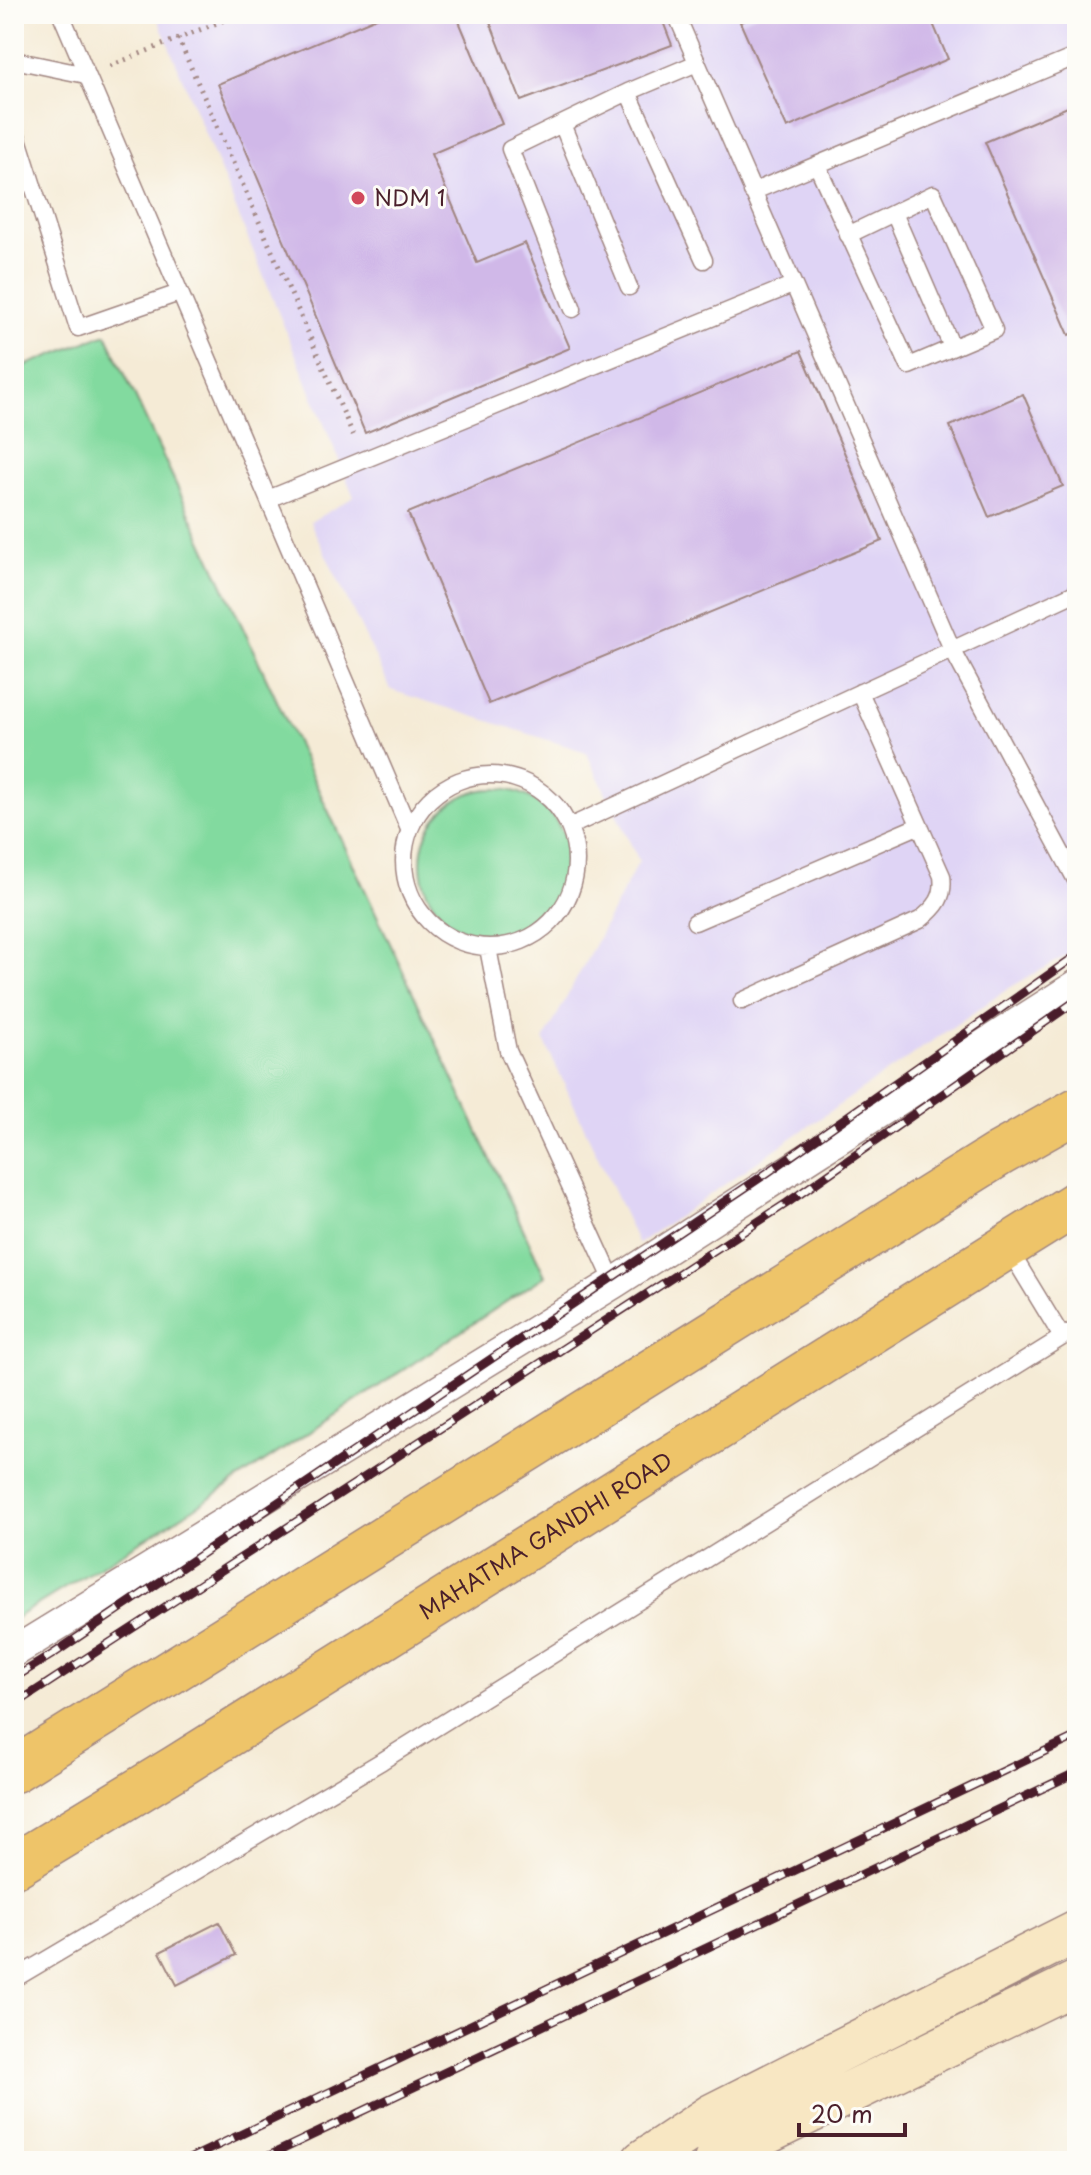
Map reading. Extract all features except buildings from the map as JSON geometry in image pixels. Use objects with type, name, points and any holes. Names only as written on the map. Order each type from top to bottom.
[{"type":"main road","points":[[14,1770],[999,1154],[1077,1110]]},
{"type":"main road","name":"MAHATMA GANDHI ROAD","points":[[14,1866],[1077,1203]]},
{"type":"main road","points":[[643,2161],[712,2115],[1077,1931]]},
{"type":"main road","points":[[715,2161],[1077,1982]]},
{"type":"street","points":[[14,1652],[614,1283],[1077,985]]},
{"type":"lane","points":[[61,14],[409,829]]},
{"type":"lane","points":[[676,14],[952,649],[1077,882]]},
{"type":"lane","points":[[752,192],[1077,56]]},
{"type":"lane","points":[[14,60],[86,75]]},
{"type":"lane","points":[[573,309],[510,149],[628,92],[697,63]]},
{"type":"lane","points":[[628,92],[704,260]]},
{"type":"lane","points":[[562,124],[629,287]]},
{"type":"lane","points":[[14,126],[78,328],[179,293]]},
{"type":"lane","points":[[817,165],[848,235],[909,366],[994,330],[933,194],[848,235]]},
{"type":"lane","points":[[894,213],[952,347]]},
{"type":"lane","points":[[268,499],[792,285]]},
{"type":"lane","points":[[569,827],[1077,592]]},
{"type":"lane","points":[[742,1001],[920,920],[935,907],[943,887],[942,876],[860,692]]},
{"type":"lane","points":[[480,775],[522,781],[550,799],[569,827],[577,864],[571,894],[550,924],[524,941],[488,948],[457,942],[429,923],[410,895],[403,859],[409,829],[427,801],[456,781],[480,775]]},
{"type":"lane","points":[[695,922],[918,826]]},
{"type":"lane","points":[[488,948],[508,1051],[614,1283]]},
{"type":"lane","points":[[1007,1247],[1062,1337]]},
{"type":"lane","points":[[14,1979],[382,1761],[1077,1328]]},
{"type":"path","points":[[86,75],[239,14]]},
{"type":"path","points":[[178,38],[364,460]]},
{"type":"shaded area","points":[[156,14],[1077,14],[1077,950],[1009,988],[638,1244],[544,1040],[639,861],[586,752],[391,690],[310,522],[354,497]]},
{"type":"green space","points":[[106,334],[545,1276],[190,1511],[14,1619],[14,370]]},
{"type":"green space","points":[[495,789],[523,794],[547,811],[564,835],[569,863],[564,891],[547,915],[523,932],[495,937],[467,932],[443,915],[426,891],[421,863],[426,835],[443,811],[467,794]]},
{"type":"railway","points":[[14,1678],[767,1173],[1077,955]]},
{"type":"railway","points":[[14,1705],[787,1203],[1077,1000]]},
{"type":"railway","points":[[185,2161],[1077,1736]]},
{"type":"railway","points":[[258,2161],[1077,1772]]},
{"type":"place","name":"NDM 1","points":[[358,198]]}]
